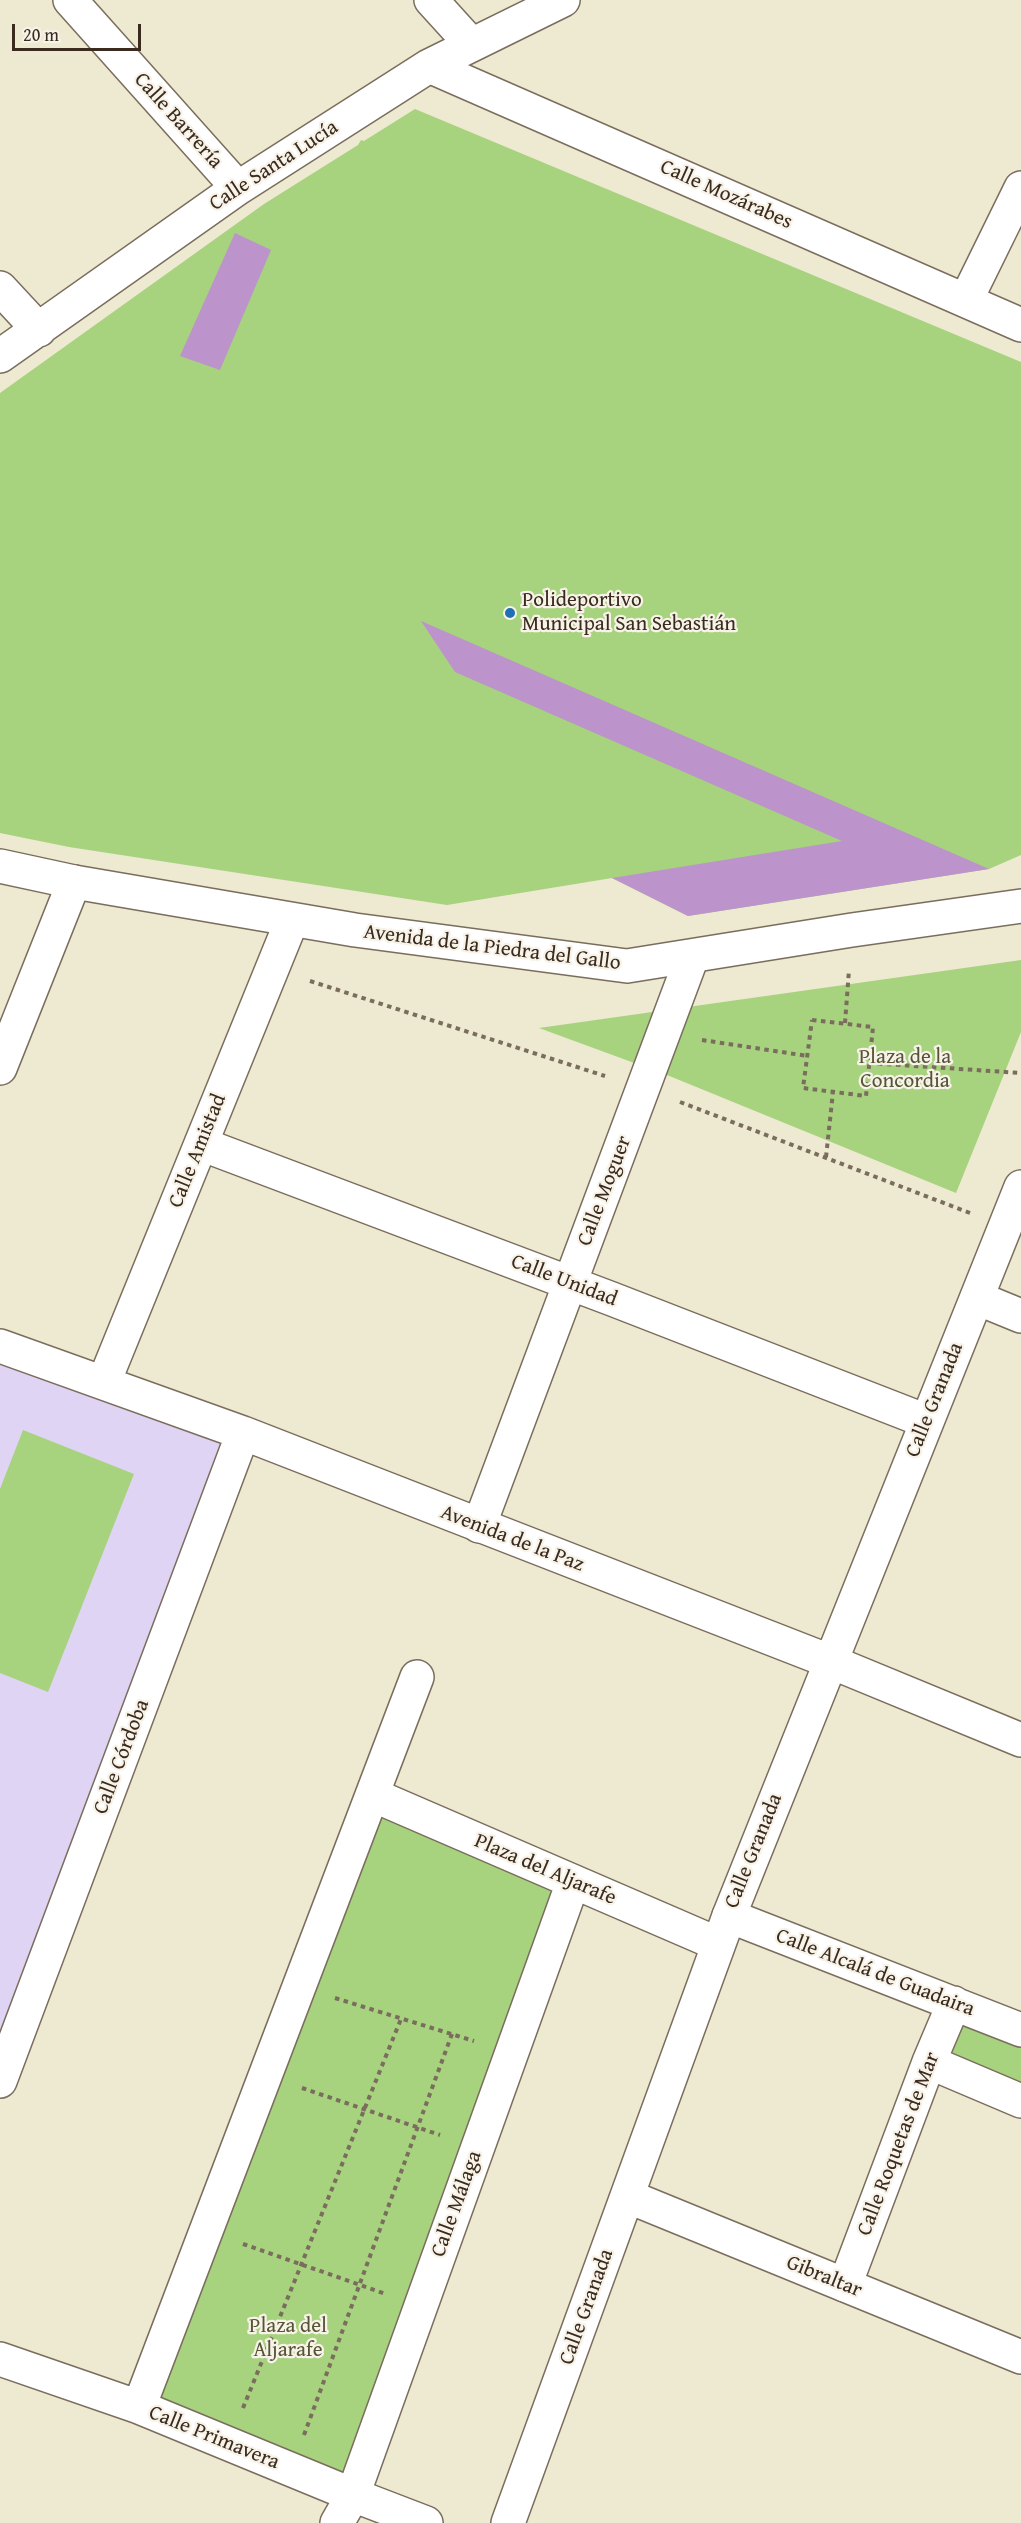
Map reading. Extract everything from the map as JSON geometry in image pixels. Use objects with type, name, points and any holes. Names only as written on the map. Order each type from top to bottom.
[{"type":"street","name":"Calle Barrería","points":[[69,0],[238,188]]},
{"type":"street","points":[[431,0],[471,44]]},
{"type":"street","name":"Calle Santa Lucía","points":[[0,356],[238,188],[429,66],[563,0]]},
{"type":"street","name":"Calle Mozárabes","points":[[429,66],[1021,325]]},
{"type":"street","points":[[966,300],[1021,188]]},
{"type":"street","points":[[0,288],[39,330]]},
{"type":"street","name":"Avenida de la Piedra del Gallo","points":[[0,866],[74,882],[292,920],[627,966],[1021,906]]},
{"type":"street","points":[[0,1068],[74,882]]},
{"type":"street","name":"Calle Amistad","points":[[104,1382],[292,920]]},
{"type":"street","name":"Calle Moguer","points":[[479,1526],[692,957]]},
{"type":"street","name":"Calle Unidad","points":[[201,1144],[570,1283],[926,1421]]},
{"type":"street","name":"Calle Granada","points":[[508,2523],[723,1930],[1021,1187]]},
{"type":"street","points":[[977,1298],[1021,1316]]},
{"type":"street","name":"Avenida de la Paz","points":[[0,1346],[243,1432],[829,1661],[1021,1740]]},
{"type":"street","name":"Calle Córdoba","points":[[0,2081],[243,1432]]},
{"type":"street","points":[[139,2408],[417,1677]]},
{"type":"street","name":"Plaza del Aljarafe","points":[[373,1795],[573,1882],[723,1930]]},
{"type":"street","name":"Calle Málaga","points":[[345,2509],[573,1882]]},
{"type":"street","name":"Calle Alcalá de Guadaira","points":[[723,1930],[954,2003],[1021,2030]]},
{"type":"street","name":"Calle Roquetas de Mar","points":[[845,2285],[929,2062],[954,2003]]},
{"type":"street","points":[[929,2062],[1021,2101]]},
{"type":"street","name":"Gibraltar","points":[[627,2196],[1021,2357]]},
{"type":"street","name":"Calle Primavera","points":[[0,2359],[139,2408],[291,2469],[345,2509],[426,2523]]},
{"type":"path","points":[[845,1023],[852,930]]},
{"type":"path","points":[[272,969],[643,1088],[1004,1227]]},
{"type":"path","points":[[812,1020],[845,1023],[873,1027],[866,1096],[803,1088],[812,1020]]},
{"type":"path","points":[[663,1035],[808,1056]]},
{"type":"path","points":[[869,1063],[1021,1073]]},
{"type":"path","points":[[826,1157],[833,1092]]},
{"type":"path","points":[[300,1987],[512,2053]]},
{"type":"path","points":[[228,2445],[401,2019]]},
{"type":"path","points":[[291,2469],[452,2034]]},
{"type":"path","points":[[267,2075],[477,2148]]},
{"type":"path","points":[[207,2231],[420,2307]]},
{"type":"shaded area","points":[[0,1346],[243,1433],[0,2081]]},
{"type":"green space","name":"Polideportivo Municipal San Sebastián","points":[[415,109],[1021,362],[1021,855],[989,869],[688,916],[612,878],[447,905],[69,847],[0,833],[0,393],[264,204],[358,145],[361,140],[364,141]]},
{"type":"green space","name":"Plaza de la Concordia","points":[[1021,960],[1021,1032],[956,1193],[667,1075],[539,1028]]},
{"type":"green space","points":[[23,1430],[134,1474],[48,1692],[0,1673],[0,1489]]},
{"type":"green space","name":"Plaza del Aljarafe","points":[[373,1795],[573,1882],[353,2495],[139,2407]]},
{"type":"green space","points":[[954,2003],[1021,2030],[1021,2101],[929,2062]]},
{"type":"building","points":[[235,233],[271,250],[220,370],[180,356]]},
{"type":"building","points":[[421,621],[989,869],[688,916],[612,878],[842,841],[455,672]]},
{"type":"place","name":"Polideportivo Municipal San Sebastián","points":[[510,613]]}]
